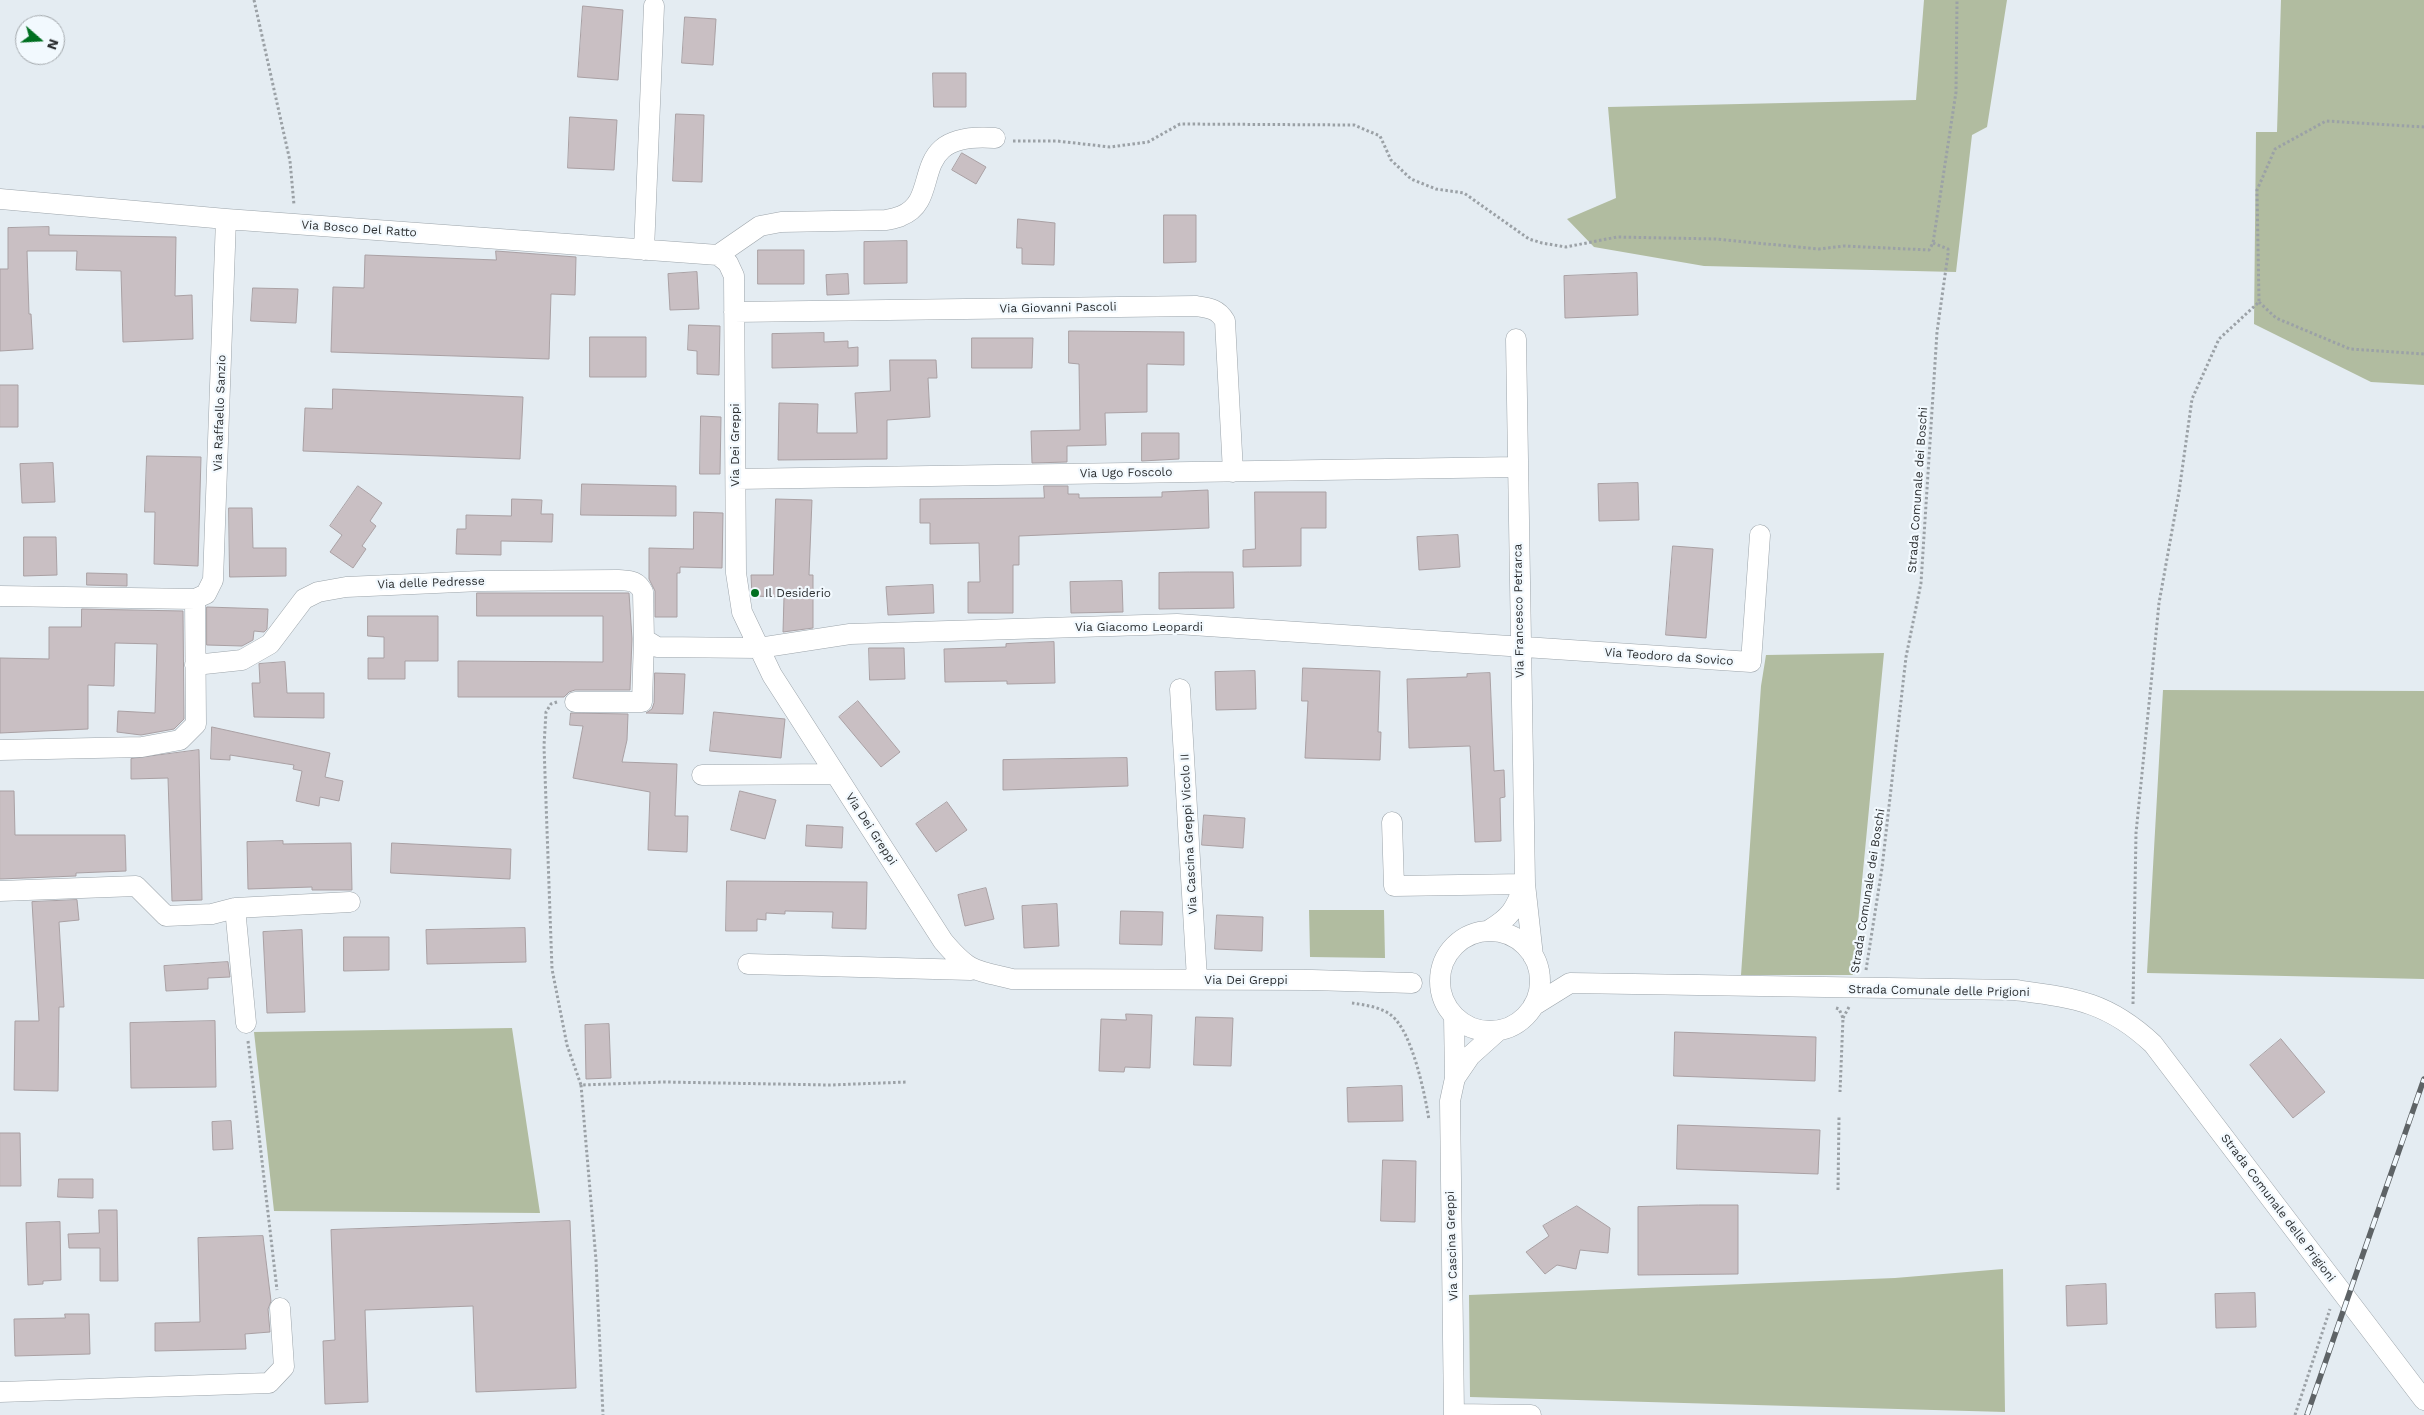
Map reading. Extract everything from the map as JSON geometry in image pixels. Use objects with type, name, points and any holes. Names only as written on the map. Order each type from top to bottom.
[{"type":"street","points":[[644,250],[654,6]]},
{"type":"street","points":[[718,255],[760,226],[781,222],[886,220],[901,216],[917,203],[937,153],[946,144],[974,136],[995,138]]},
{"type":"street","name":"Via Bosco Del Ratto","points":[[0,199],[226,219],[718,255]]},
{"type":"street","name":"Via Raffaello Sanzio","points":[[194,599],[206,594],[213,580],[226,219]]},
{"type":"street","name":"Via Dei Greppi","points":[[718,255],[728,263],[734,276],[736,573],[742,612],[772,675],[943,941],[971,970],[1012,979],[1197,979],[1412,984]]},
{"type":"street","name":"Via Giovanni Pascoli","points":[[734,312],[1196,306],[1209,308],[1220,312],[1225,322],[1233,472]]},
{"type":"street","name":"Via Francesco Petrarca","points":[[1516,338],[1525,884],[1534,958]]},
{"type":"street","name":"Via Ugo Foscolo","points":[[736,479],[1517,467]]},
{"type":"street","name":"Via Teodoro da Sovico","points":[[1520,647],[1751,662],[1760,535]]},
{"type":"street","name":"Via delle Pedresse","points":[[195,665],[242,660],[270,644],[304,599],[318,592],[346,587],[481,581],[633,581],[639,585],[643,592],[642,702],[575,702]]},
{"type":"street","points":[[0,596],[194,599],[196,724],[180,740],[142,747],[0,750]]},
{"type":"street","name":"Via Giacomo Leopardi","points":[[759,648],[850,634],[1176,624],[1520,647]]},
{"type":"street","points":[[644,640],[657,647],[759,648]]},
{"type":"street","name":"Via Cascina Greppi Vicolo II","points":[[1180,689],[1197,979]]},
{"type":"street","points":[[702,775],[836,774]]},
{"type":"street","points":[[1392,822],[1394,886],[1525,884]]},
{"type":"street","name":"Via Francesco Petrarca","points":[[1489,930],[1505,920],[1514,910],[1525,884]]},
{"type":"street","points":[[0,891],[136,886],[166,916],[212,914],[235,908],[350,902]]},
{"type":"street","points":[[235,908],[246,1023]]},
{"type":"street","points":[[1455,1078],[1449,1008],[1440,986],[1441,969],[1445,958],[1453,946],[1464,937],[1489,930],[1506,933],[1522,942],[1534,958],[1570,983],[1533,1006]]},
{"type":"street","points":[[1412,984],[1445,958]]},
{"type":"street","points":[[1455,1078],[1470,1056],[1500,1030],[1525,1016],[1533,1006],[1540,989],[1539,973],[1534,958]]},
{"type":"street","points":[[748,964],[971,970]]},
{"type":"street","name":"Strada Comunale delle Prigioni","points":[[1570,983],[2015,990],[2078,999],[2122,1018],[2153,1044],[2424,1400]]},
{"type":"street","points":[[1412,984],[1428,990],[1468,1026],[1482,1030],[1500,1030]]},
{"type":"street","name":"Via Cascina Greppi","points":[[1454,1414],[1450,1101],[1455,1078]]},
{"type":"street","points":[[0,1392],[269,1383],[284,1367],[280,1308]]},
{"type":"street","points":[[1454,1414],[1531,1415]]},
{"type":"path","points":[[254,0],[290,161],[296,224]]},
{"type":"path","points":[[995,138],[1030,143],[1057,141],[1110,147],[1148,142],[1180,124],[1354,125],[1380,136],[1391,160],[1411,179],[1436,189],[1464,193],[1529,239],[1542,243],[1566,247],[1617,237],[1715,239],[1819,249],[1844,246],[1929,250],[1933,243],[1956,92],[1957,0]]},
{"type":"path","points":[[2424,127],[2326,121],[2275,149],[2257,190],[2259,302],[2276,318],[2350,349],[2424,354]]},
{"type":"path","name":"Strada Comunale dei Boschi","points":[[1860,989],[1868,961],[1882,868],[1906,658],[1921,583],[1937,332],[1948,254],[1948,249],[1933,243]]},
{"type":"path","points":[[2135,1027],[2132,999],[2136,833],[2159,603],[2179,492],[2192,400],[2218,339],[2259,302]]},
{"type":"path","points":[[575,702],[552,704],[546,712],[544,746],[552,969],[567,1045],[581,1085],[596,1260],[603,1415]]},
{"type":"path","points":[[1345,1001],[1378,1008],[1392,1015],[1402,1028],[1416,1063],[1426,1100]]},
{"type":"path","points":[[1840,1092],[1842,1018]]},
{"type":"path","points":[[246,1023],[280,1308]]},
{"type":"path","points":[[581,1085],[664,1082],[830,1085],[907,1082]]},
{"type":"path","points":[[1838,1190],[1839,1117]]},
{"type":"path","points":[[2295,1415],[2332,1302],[2344,1294]]},
{"type":"green space","points":[[1924,0],[2007,0],[1987,127],[1972,135],[1956,272],[1704,266],[1594,247],[1567,219],[1616,198],[1608,107],[1916,100]]},
{"type":"green space","points":[[2281,0],[2424,0],[2424,385],[2371,382],[2254,324],[2256,132],[2277,132]]},
{"type":"green space","points":[[1884,653],[1853,975],[1741,975],[1761,686],[1766,655]]},
{"type":"green space","points":[[2163,690],[2424,691],[2424,979],[2147,973]]},
{"type":"green space","points":[[1309,910],[1384,910],[1385,958],[1310,957]]},
{"type":"green space","points":[[512,1028],[540,1213],[274,1211],[254,1032]]},
{"type":"green space","points":[[2003,1269],[2005,1412],[1470,1397],[1469,1295],[1895,1278]]},
{"type":"building","points":[[583,6],[623,10],[618,80],[578,77]]},
{"type":"building","points":[[685,17],[716,19],[713,65],[682,63]]},
{"type":"building","points":[[933,73],[966,73],[966,107],[934,107]]},
{"type":"building","points":[[676,114],[704,115],[702,182],[673,181]]},
{"type":"building","points":[[570,117],[617,120],[614,170],[568,168]]},
{"type":"building","points":[[962,153],[986,167],[976,184],[952,170]]},
{"type":"building","points":[[1164,215],[1196,215],[1196,262],[1164,263]]},
{"type":"building","points":[[1018,219],[1055,223],[1054,265],[1022,264],[1022,248],[1017,248]]},
{"type":"building","points":[[49,227],[49,235],[176,237],[175,296],[192,295],[193,339],[123,342],[121,271],[76,270],[77,251],[27,251],[29,314],[31,314],[33,349],[0,351],[0,269],[8,269],[8,228]]},
{"type":"building","points":[[907,241],[907,283],[864,284],[864,242]]},
{"type":"building","points":[[758,250],[804,250],[804,284],[758,284]]},
{"type":"building","points":[[496,251],[576,257],[575,295],[551,294],[549,359],[331,352],[333,287],[364,288],[365,255],[496,260]]},
{"type":"building","points":[[697,272],[699,309],[670,310],[668,274]]},
{"type":"building","points":[[1637,273],[1638,315],[1565,318],[1564,276]]},
{"type":"building","points":[[848,274],[849,294],[827,295],[826,275]]},
{"type":"building","points":[[253,288],[298,289],[296,323],[251,321]]},
{"type":"building","points":[[689,325],[720,326],[719,375],[697,374],[697,351],[688,350]]},
{"type":"building","points":[[1069,331],[1184,332],[1184,365],[1147,364],[1147,412],[1105,413],[1106,445],[1067,446],[1067,462],[1032,463],[1031,431],[1080,430],[1079,364],[1069,363]]},
{"type":"building","points":[[824,333],[824,342],[848,341],[848,348],[858,347],[858,366],[772,368],[772,334]]},
{"type":"building","points":[[590,337],[646,337],[646,377],[590,377]]},
{"type":"building","points":[[972,338],[1033,338],[1032,368],[972,368]]},
{"type":"building","points":[[890,360],[936,360],[937,378],[928,378],[930,417],[887,420],[887,459],[778,460],[779,403],[818,404],[817,433],[857,433],[855,393],[890,391]]},
{"type":"building","points":[[0,385],[18,385],[18,427],[0,427]]},
{"type":"building","points":[[333,389],[523,397],[520,459],[303,451],[305,408],[332,409]]},
{"type":"building","points":[[701,416],[721,417],[720,474],[700,474]]},
{"type":"building","points":[[1142,433],[1179,433],[1179,459],[1142,461]]},
{"type":"building","points":[[147,456],[201,457],[198,566],[154,564],[155,512],[145,512]]},
{"type":"building","points":[[53,463],[55,502],[22,503],[20,464]]},
{"type":"building","points":[[1638,483],[1639,520],[1599,521],[1598,484]]},
{"type":"building","points":[[582,484],[676,486],[676,516],[581,515]]},
{"type":"building","points":[[358,486],[382,503],[370,521],[376,526],[362,546],[366,549],[353,568],[330,552],[342,535],[330,526]]},
{"type":"building","points":[[1044,486],[1068,486],[1068,494],[1079,494],[1079,498],[1162,497],[1162,492],[1208,490],[1209,528],[1019,536],[1019,565],[1013,565],[1013,613],[968,613],[968,582],[980,582],[979,543],[930,544],[930,523],[920,523],[920,499],[1044,498]]},
{"type":"building","points":[[1255,492],[1326,492],[1326,528],[1301,528],[1301,566],[1243,567],[1243,550],[1255,549]]},
{"type":"building","points":[[512,499],[542,500],[541,514],[553,514],[552,542],[501,541],[501,555],[456,554],[457,529],[466,529],[466,515],[511,516]]},
{"type":"building","points":[[776,499],[812,500],[809,575],[813,575],[813,628],[783,632],[784,597],[752,596],[751,575],[773,575]]},
{"type":"building","points":[[229,508],[252,508],[253,548],[286,548],[286,576],[230,577]]},
{"type":"building","points":[[694,512],[723,513],[722,568],[680,567],[680,573],[677,573],[677,617],[655,617],[655,591],[649,579],[649,548],[693,549]]},
{"type":"building","points":[[1458,535],[1460,567],[1419,570],[1417,537]]},
{"type":"building","points":[[24,537],[56,537],[57,575],[24,576]]},
{"type":"building","points":[[1673,546],[1713,549],[1706,638],[1666,635]]},
{"type":"building","points":[[1233,572],[1234,608],[1159,609],[1159,573]]},
{"type":"building","points":[[87,573],[127,574],[127,586],[87,585]]},
{"type":"building","points":[[1122,581],[1123,612],[1071,613],[1070,582]]},
{"type":"building","points":[[933,585],[934,613],[888,615],[886,587]]},
{"type":"building","points":[[477,593],[629,593],[632,639],[630,690],[575,690],[569,692],[564,697],[458,697],[458,661],[603,662],[603,616],[477,616]]},
{"type":"building","points":[[207,607],[268,609],[267,629],[264,632],[254,631],[253,640],[242,646],[207,645]]},
{"type":"building","points":[[82,609],[183,611],[184,719],[174,729],[141,735],[117,732],[118,711],[155,713],[157,644],[115,643],[114,686],[88,685],[88,729],[0,733],[0,658],[49,659],[49,627],[81,627]]},
{"type":"building","points":[[368,616],[438,616],[438,661],[405,661],[405,679],[368,679],[368,658],[384,658],[384,637],[368,636]]},
{"type":"building","points":[[1054,642],[1055,683],[1007,684],[1007,681],[945,682],[944,649],[1006,647],[1006,644]]},
{"type":"building","points":[[869,648],[904,648],[905,679],[870,680]]},
{"type":"building","points":[[285,662],[287,693],[324,693],[324,718],[254,717],[252,683],[260,683],[259,664]]},
{"type":"building","points":[[1303,668],[1380,671],[1378,732],[1381,732],[1380,760],[1305,758],[1308,701],[1302,701]]},
{"type":"building","points":[[1255,671],[1256,709],[1216,710],[1215,672]]},
{"type":"building","points":[[655,673],[685,674],[683,714],[646,713],[652,709],[654,703]]},
{"type":"building","points":[[1490,673],[1494,771],[1504,770],[1505,797],[1500,798],[1501,841],[1475,842],[1470,746],[1409,748],[1407,679],[1467,677],[1467,674]]},
{"type":"building","points":[[858,701],[900,752],[881,767],[839,717]]},
{"type":"building","points":[[714,712],[785,719],[781,758],[710,751]]},
{"type":"building","points":[[571,713],[628,714],[627,740],[622,762],[677,764],[675,816],[688,816],[687,852],[648,850],[650,792],[573,778],[583,726],[570,725]]},
{"type":"building","points":[[212,727],[330,753],[325,777],[343,781],[339,801],[320,797],[319,806],[296,801],[302,771],[293,769],[294,765],[230,755],[230,760],[211,759]]},
{"type":"building","points":[[199,750],[202,900],[172,901],[168,778],[131,779],[131,759]]},
{"type":"building","points":[[1127,758],[1128,786],[1003,790],[1003,760]]},
{"type":"building","points":[[0,791],[14,791],[15,835],[125,835],[126,871],[76,873],[76,876],[0,879]]},
{"type":"building","points":[[740,791],[776,800],[765,839],[731,830]]},
{"type":"building","points":[[947,802],[967,830],[936,852],[916,824]]},
{"type":"building","points":[[1204,815],[1245,818],[1243,848],[1202,845]]},
{"type":"building","points":[[807,825],[843,827],[842,848],[806,846]]},
{"type":"building","points":[[283,841],[283,844],[351,843],[352,890],[312,890],[312,887],[248,889],[247,842]]},
{"type":"building","points":[[392,843],[511,849],[510,879],[391,873]]},
{"type":"building","points":[[727,881],[867,882],[866,929],[832,928],[833,912],[785,911],[785,914],[766,913],[766,920],[757,919],[757,931],[726,931]]},
{"type":"building","points":[[986,888],[994,919],[965,926],[958,895]]},
{"type":"building","points":[[77,900],[79,920],[59,922],[64,1007],[59,1007],[58,1091],[14,1090],[15,1021],[39,1021],[32,902]]},
{"type":"building","points":[[1057,904],[1059,946],[1024,948],[1022,906]]},
{"type":"building","points":[[1121,911],[1163,912],[1162,945],[1120,944]]},
{"type":"building","points":[[1217,915],[1263,917],[1262,951],[1215,949]]},
{"type":"building","points":[[525,928],[526,962],[427,964],[426,930]]},
{"type":"building","points":[[302,930],[305,1012],[267,1013],[263,932]]},
{"type":"building","points":[[344,937],[389,937],[389,970],[344,971]]},
{"type":"building","points":[[228,962],[230,977],[208,978],[208,989],[166,991],[164,966]]},
{"type":"building","points":[[1126,1014],[1152,1015],[1150,1068],[1125,1067],[1124,1072],[1099,1071],[1101,1019],[1126,1020]]},
{"type":"building","points":[[1196,1017],[1233,1018],[1231,1066],[1194,1065]]},
{"type":"building","points":[[215,1021],[216,1087],[131,1088],[130,1023]]},
{"type":"building","points":[[609,1024],[611,1078],[586,1079],[585,1025]]},
{"type":"building","points":[[1675,1032],[1816,1037],[1815,1081],[1674,1076]]},
{"type":"building","points":[[2281,1039],[2325,1092],[2293,1118],[2250,1065]]},
{"type":"building","points":[[1402,1086],[1403,1121],[1348,1122],[1347,1088]]},
{"type":"building","points":[[231,1121],[233,1149],[213,1150],[212,1122]]},
{"type":"building","points":[[1678,1125],[1820,1130],[1818,1174],[1677,1169]]},
{"type":"building","points":[[0,1133],[20,1133],[21,1186],[0,1186]]},
{"type":"building","points":[[1383,1160],[1416,1161],[1415,1222],[1381,1221]]},
{"type":"building","points":[[59,1179],[93,1179],[93,1198],[58,1197]]},
{"type":"building","points":[[1738,1205],[1738,1274],[1638,1275],[1638,1207]]},
{"type":"building","points":[[1577,1206],[1610,1228],[1608,1253],[1580,1250],[1576,1269],[1557,1265],[1545,1274],[1526,1252],[1549,1236],[1543,1226]]},
{"type":"building","points":[[99,1210],[117,1210],[118,1281],[100,1281],[100,1248],[69,1248],[68,1234],[99,1233]]},
{"type":"building","points":[[570,1221],[576,1388],[476,1392],[473,1306],[365,1310],[368,1402],[325,1404],[323,1341],[335,1340],[331,1230]]},
{"type":"building","points":[[60,1222],[61,1280],[43,1281],[43,1284],[28,1285],[26,1223]]},
{"type":"building","points":[[263,1236],[271,1301],[268,1309],[270,1332],[245,1334],[246,1349],[155,1351],[155,1323],[200,1322],[198,1238]]},
{"type":"building","points":[[2106,1284],[2107,1324],[2067,1326],[2066,1286]]},
{"type":"building","points":[[2255,1293],[2256,1327],[2216,1328],[2215,1294]]},
{"type":"building","points":[[65,1314],[89,1314],[90,1354],[15,1356],[14,1319],[65,1318]]},
{"type":"railway","points":[[2307,1415],[2424,1079]]},
{"type":"place","name":"Il Desiderio","points":[[755,593]]}]
